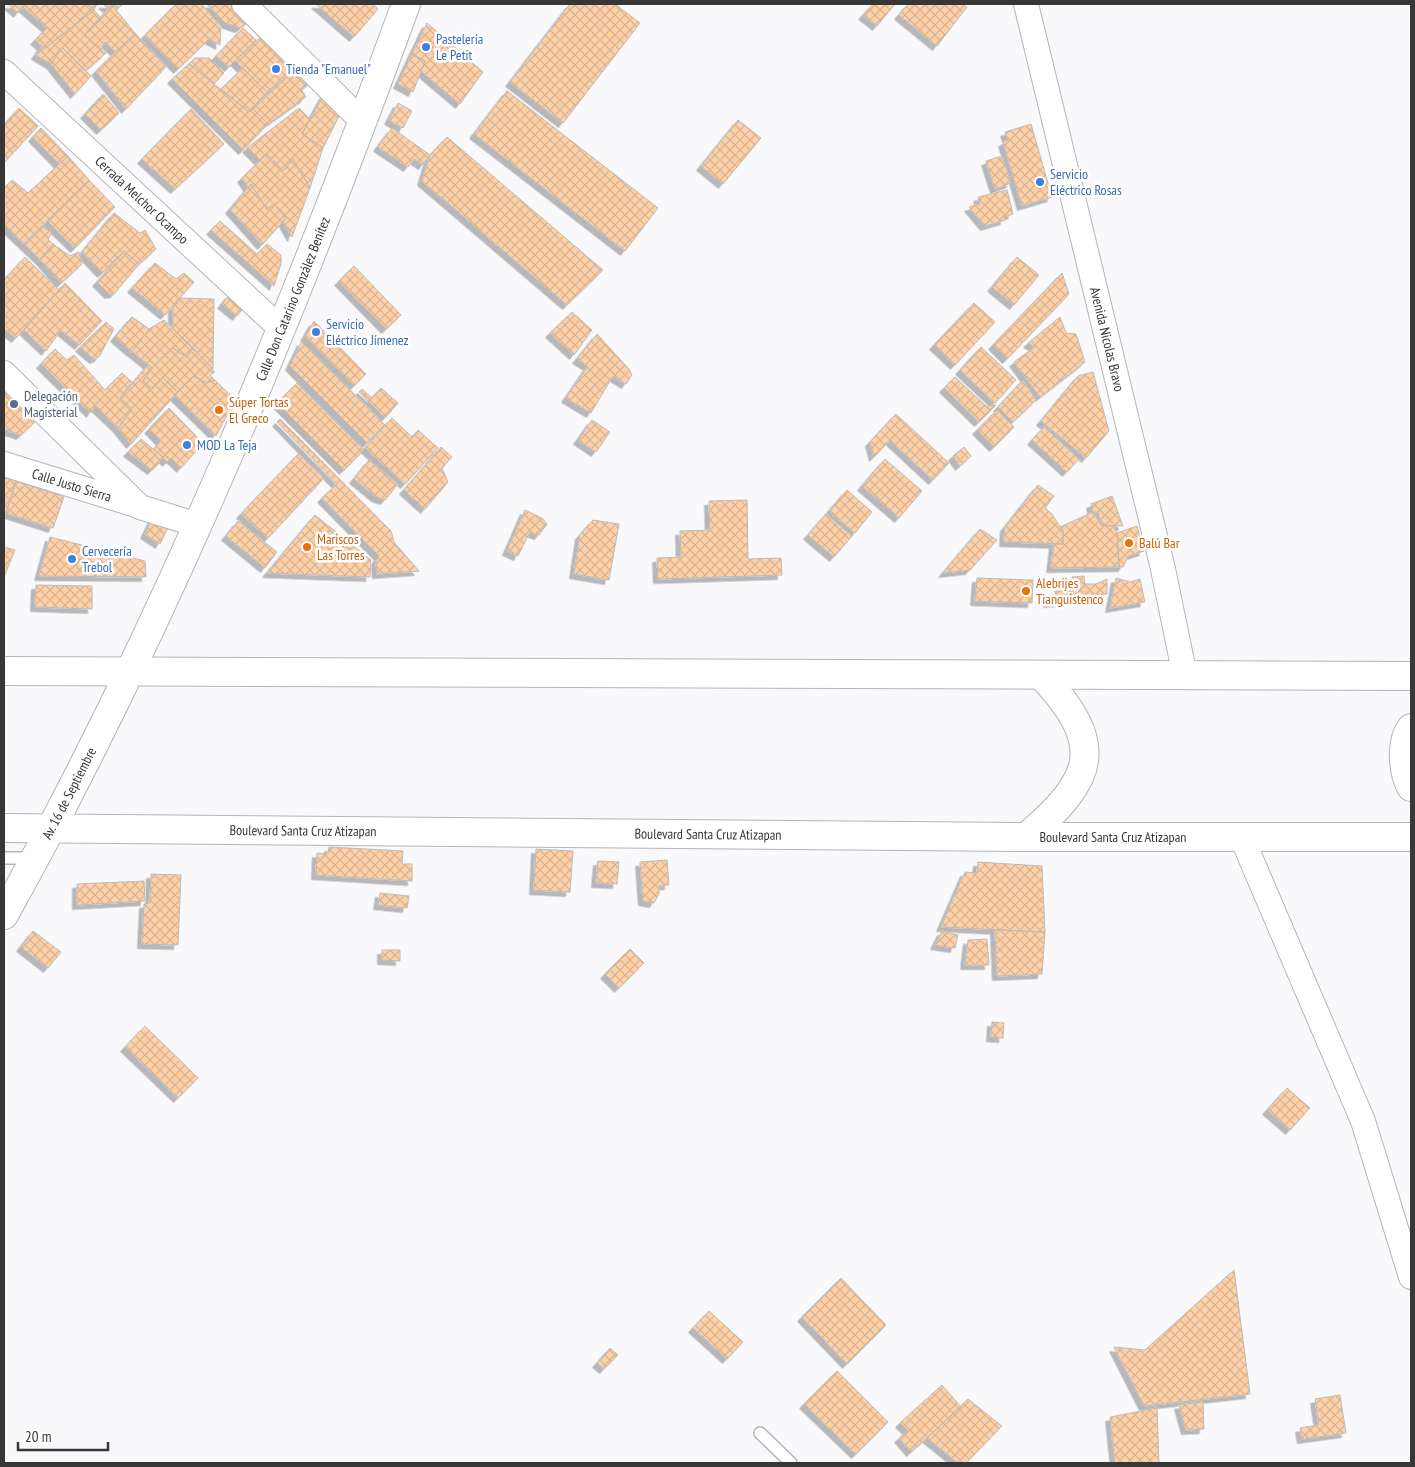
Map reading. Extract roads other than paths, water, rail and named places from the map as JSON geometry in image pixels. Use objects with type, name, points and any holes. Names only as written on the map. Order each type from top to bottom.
[{"type":"main road","name":"Calle Don Catarino González Benítez","points":[[131,671],[231,451],[363,122],[406,4]]},
{"type":"main road","points":[[4,671],[1411,676]]},
{"type":"main road","name":"Av. 16 de Septiembre","points":[[4,915],[52,829],[131,671]]},
{"type":"main road","points":[[1026,837],[1069,797],[1080,776],[1085,750],[1079,723],[1064,699],[1041,674]]},
{"type":"main road","points":[[1411,728],[1404,756],[1407,779],[1411,787]]},
{"type":"main road","name":"Boulevard Santa Cruz Atizapan","points":[[4,828],[1026,837],[1242,838],[1411,836]]},
{"type":"street","points":[[244,4],[363,122]]},
{"type":"street","name":"Avenida Nicolas Bravo","points":[[1026,4],[1162,564],[1185,676]]},
{"type":"street","name":"Cerrada Melchor Ocampo","points":[[4,72],[280,328]]},
{"type":"street","points":[[4,373],[140,506]]},
{"type":"street","name":"Calle Justo Sierra","points":[[4,464],[198,525]]},
{"type":"street","points":[[1242,838],[1362,1122],[1411,1277]]},
{"type":"lane","points":[[4,858],[35,858]]},
{"type":"lane","points":[[760,1433],[792,1463]]},
{"type":"place","name":"Pastelería Le Petit","points":[[426,47]]},
{"type":"place","name":"Tienda \"Emanuel\"","points":[[276,69]]},
{"type":"place","name":"Servicio Eléctrico Rosas","points":[[1040,182]]},
{"type":"place","name":"Servicio Eléctrico Jímenez","points":[[316,332]]},
{"type":"place","name":"Delegación Magisterial","points":[[14,404]]},
{"type":"place","name":"Súper Tortas El Greco","points":[[219,410]]},
{"type":"place","name":"MOD La Teja","points":[[187,445]]},
{"type":"place","name":"Balú Bar","points":[[1129,543]]},
{"type":"place","name":"Mariscos Las Torres","points":[[307,547]]},
{"type":"place","name":"Cervecería Trebol","points":[[72,559]]},
{"type":"place","name":"Alebrijes Tianguistenco","points":[[1026,591]]}]
